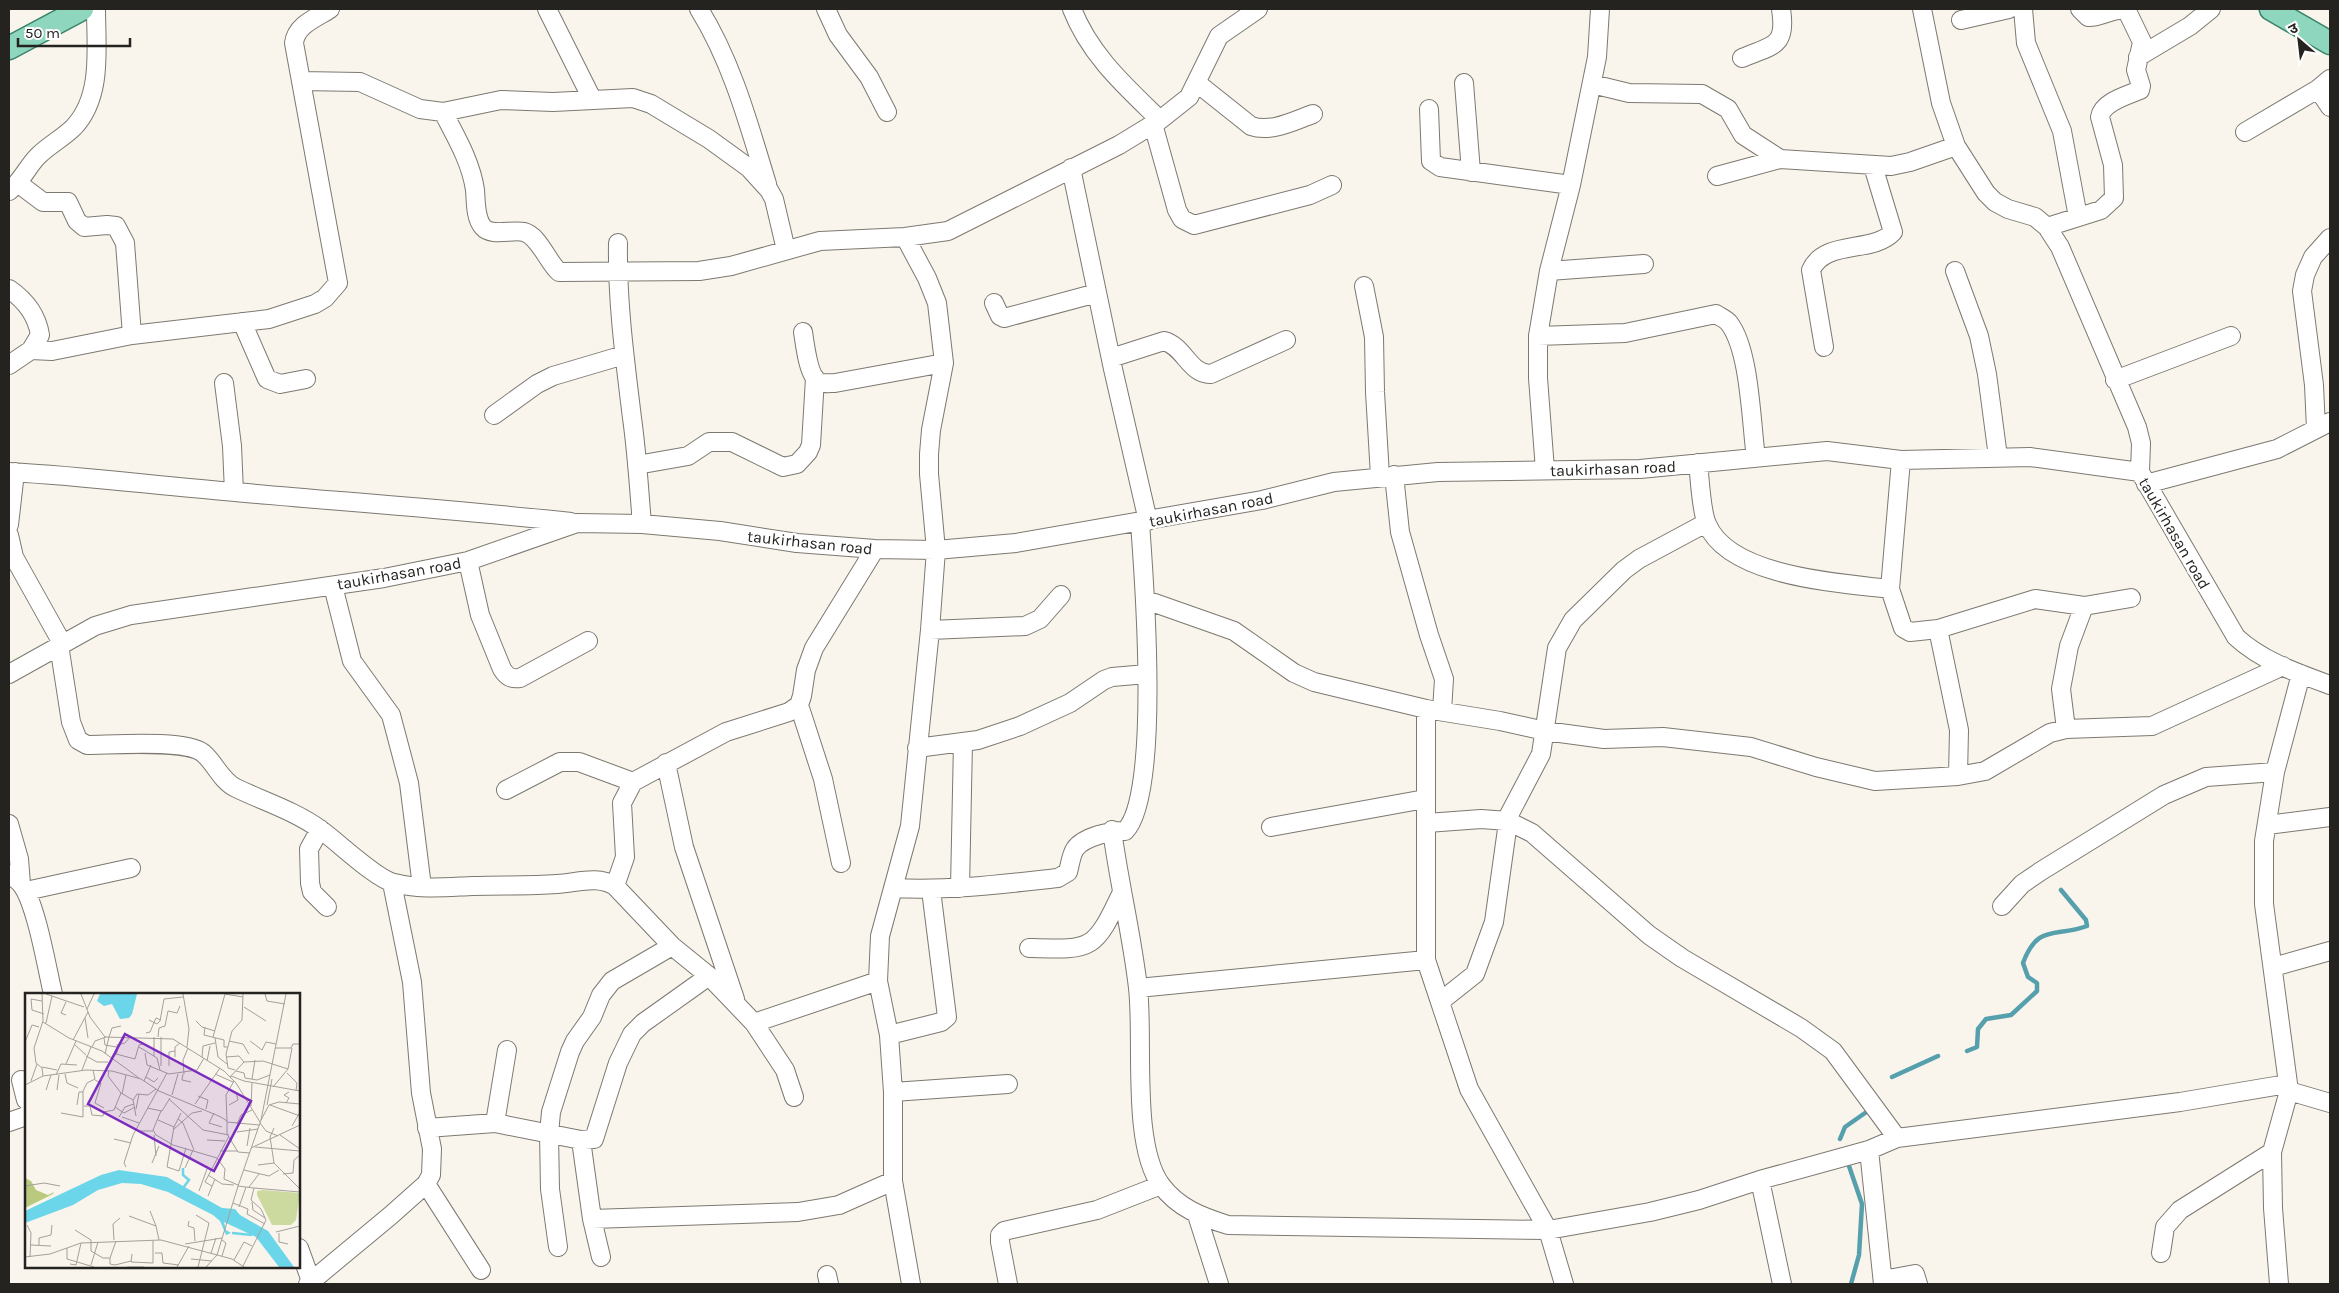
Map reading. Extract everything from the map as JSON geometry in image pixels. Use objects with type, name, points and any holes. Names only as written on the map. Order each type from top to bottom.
[{"type":"main road","points":[[9,48],[82,9]]},
{"type":"main road","points":[[2270,9],[2330,43]]},
{"type":"street","points":[[96,9],[97,64],[92,96],[75,126],[37,157],[14,187],[43,202],[68,202],[77,222],[84,227],[116,226],[125,243],[132,335]]},
{"type":"street","points":[[31,350],[52,351],[132,335],[269,319],[314,304],[325,298],[338,284],[294,43],[295,35],[299,29],[330,9]]},
{"type":"street","points":[[546,9],[592,99]]},
{"type":"street","points":[[701,9],[744,108],[769,190],[774,199],[786,250]]},
{"type":"street","points":[[826,9],[838,35],[869,77],[887,112]]},
{"type":"street","points":[[1072,9],[1081,31],[1105,66],[1156,122],[1177,210],[1187,223],[1194,225],[1310,195],[1332,185]]},
{"type":"street","points":[[443,112],[473,176],[478,217],[488,232],[522,231],[530,234],[536,240],[549,263],[559,272],[699,271],[731,266],[820,241],[905,237],[948,231],[1119,146],[1156,122],[1189,97],[1218,36],[1258,9]]},
{"type":"street","points":[[1545,470],[1538,378],[1538,336],[1548,271],[1571,185],[1592,84],[1597,57],[1600,9]]},
{"type":"street","points":[[1742,58],[1772,45],[1780,39],[1783,32],[1781,9]]},
{"type":"street","points":[[1922,9],[1942,103],[1956,146],[1986,193],[1995,202],[2008,209],[2035,217],[2047,227],[2060,247],[2137,427],[2141,443],[2143,478],[2277,449],[2323,426],[2314,385],[2302,291],[2305,275],[2313,257],[2330,238]]},
{"type":"street","points":[[1961,20],[2010,9]]},
{"type":"street","points":[[2023,9],[2026,43],[2062,132],[2078,217]]},
{"type":"street","points":[[2047,227],[2101,210],[2114,198],[2113,165],[2100,112],[2106,105],[2140,90],[2141,86],[2136,70],[2142,42],[2125,10],[2118,9],[2088,17],[2080,9]]},
{"type":"street","points":[[2138,57],[2190,26],[2211,9]]},
{"type":"street","points":[[301,81],[360,82],[420,109],[443,112],[501,100],[553,102],[633,98],[651,104],[709,139],[749,168],[769,190]]},
{"type":"street","points":[[1197,83],[1251,126],[1260,129],[1270,129],[1313,114]]},
{"type":"street","points":[[1464,83],[1471,172]]},
{"type":"street","points":[[1592,84],[1629,93],[1702,94],[1728,109],[1743,135],[1780,159]]},
{"type":"street","points":[[2245,132],[2324,84],[2330,107]]},
{"type":"street","points":[[1429,109],[1431,161],[1440,167],[1571,185]]},
{"type":"street","points":[[1717,176],[1780,159],[1799,158],[1873,166],[1910,162],[1956,146]]},
{"type":"street","points":[[1824,347],[1811,270],[1814,264],[1830,253],[1884,239],[1893,232],[1873,166]]},
{"type":"street","points":[[894,888],[931,890],[1058,878],[1068,872],[1074,850],[1079,844],[1112,830],[1125,831],[1130,827],[1140,795],[1146,753],[1147,674],[1144,522],[1072,168]]},
{"type":"street","points":[[905,237],[927,278],[937,303],[944,363],[932,430],[930,454],[929,474],[936,550],[930,630],[910,826],[880,936],[878,981],[889,1035],[893,1092],[893,1181],[911,1284]]},
{"type":"street","points":[[618,243],[618,273],[624,355],[642,524]]},
{"type":"street","points":[[1548,271],[1644,264]]},
{"type":"street","points":[[1955,271],[1979,336],[1985,364],[1998,458]]},
{"type":"street","points":[[1364,286],[1374,337],[1375,392],[1387,476],[1400,532],[1429,635],[1444,679],[1434,710],[1426,800],[1426,960],[1470,1089],[1548,1230],[1564,1284]]},
{"type":"street","points":[[9,289],[28,306],[38,324],[40,335],[31,350],[9,366]]},
{"type":"street","points":[[994,303],[1000,316],[1004,318],[1097,293]]},
{"type":"street","points":[[1538,336],[1625,333],[1716,314],[1728,322],[1738,337],[1745,365],[1756,458]]},
{"type":"street","points":[[242,322],[267,378],[272,382],[280,384],[306,379]]},
{"type":"street","points":[[803,332],[810,368],[815,378],[820,382],[835,383],[944,363]]},
{"type":"street","points":[[2116,380],[2231,336]]},
{"type":"street","points":[[1111,358],[1164,341],[1173,343],[1197,370],[1204,374],[1211,374],[1286,340]]},
{"type":"street","points":[[494,415],[537,384],[552,376],[624,355]]},
{"type":"street","points":[[637,465],[688,456],[710,442],[732,442],[783,467],[797,464],[808,452],[811,444],[815,378]]},
{"type":"street","points":[[224,383],[232,446],[234,492]]},
{"type":"street","name":"taukirhasan road","points":[[9,674],[95,626],[131,614],[384,578],[468,561],[577,523],[642,524],[720,531],[797,544],[875,549],[936,550],[1016,543],[1144,522],[1262,500],[1334,482],[1387,476],[1438,472],[1640,469],[1827,450],[1901,460],[2030,457],[2143,478],[2236,636],[2249,648],[2283,666],[2330,685]]},
{"type":"street","points":[[1901,460],[1890,589],[1903,628],[1910,632],[1938,629],[2035,599],[2084,606],[2131,598]]},
{"type":"street","points":[[1698,463],[1706,523],[1725,548],[1757,565],[1778,572],[1830,582],[1890,589]]},
{"type":"street","points":[[9,525],[12,472],[79,476],[577,523]]},
{"type":"street","points":[[1441,1001],[1475,974],[1494,922],[1510,814],[1541,754],[1557,648],[1573,620],[1624,570],[1639,559],[1706,523]]},
{"type":"street","points":[[9,535],[14,557],[60,644],[71,722],[78,740],[87,745],[157,744],[192,748],[202,753],[226,781],[235,788],[277,805],[320,829],[364,864],[392,883],[422,888],[607,881],[616,886],[672,946],[709,976],[754,1023],[785,1070],[794,1097]]},
{"type":"street","points":[[616,886],[625,857],[622,803],[633,782],[726,732],[789,712],[798,705],[802,696],[806,670],[814,648],[875,549]]},
{"type":"street","points":[[468,561],[480,615],[506,676],[513,679],[520,678],[588,641]]},
{"type":"street","points":[[333,586],[352,661],[391,715],[409,783],[422,888]]},
{"type":"street","points":[[930,630],[1025,626],[1040,619],[1061,595]]},
{"type":"street","points":[[1146,600],[1234,631],[1294,673],[1314,682],[1434,710],[1545,731],[1604,739],[1663,737],[1751,746],[1816,767],[1875,781],[1958,776],[1985,771],[2050,733],[2066,729],[2152,726],[2283,666]]},
{"type":"street","points":[[2066,729],[2061,689],[2069,646],[2084,606]]},
{"type":"street","points":[[1938,629],[1959,730],[1958,776]]},
{"type":"street","points":[[917,748],[978,740],[1020,726],[1070,702],[1104,680],[1112,677],[1147,674]]},
{"type":"street","points":[[2279,1284],[2273,1208],[2272,1152],[2288,1088],[2264,904],[2264,841],[2275,772],[2301,674]]},
{"type":"street","points":[[798,705],[823,779],[841,863]]},
{"type":"street","points":[[960,888],[962,742]]},
{"type":"street","points":[[506,790],[560,762],[579,762],[633,782]]},
{"type":"street","points":[[666,764],[684,847],[737,1004]]},
{"type":"street","points":[[2002,906],[2022,884],[2035,875],[2164,795],[2206,776],[2275,772]]},
{"type":"street","points":[[1271,827],[1426,800]]},
{"type":"street","points":[[1426,823],[1481,819],[1510,814],[1649,935],[1682,958],[1801,1028],[1833,1051],[1897,1138]]},
{"type":"street","points":[[2266,825],[2330,817]]},
{"type":"street","points":[[9,824],[19,859],[18,883],[38,928],[53,993]]},
{"type":"street","points":[[320,829],[309,850],[310,883],[312,892],[327,907]]},
{"type":"street","points":[[1112,830],[1138,988],[1144,1132],[1148,1161],[1161,1185],[1181,1205],[1197,1215],[1228,1224],[1548,1230],[1650,1212],[1699,1200],[1760,1180],[1869,1150],[1897,1138],[2288,1088],[2330,1103]]},
{"type":"street","points":[[18,883],[131,868]]},
{"type":"street","points":[[300,1251],[310,1283],[426,1184],[431,1175],[432,1148],[421,1093],[412,982],[392,883]]},
{"type":"street","points":[[889,1035],[941,1022],[947,1017],[931,890]]},
{"type":"street","points":[[1029,948],[1074,949],[1085,945],[1104,930],[1122,892]]},
{"type":"street","points":[[558,1248],[550,1189],[549,1134],[552,1112],[570,1052],[592,1017],[601,995],[612,982],[672,946]]},
{"type":"street","points":[[2273,967],[2330,951]]},
{"type":"street","points":[[1138,988],[1426,960]]},
{"type":"street","points":[[427,1128],[495,1123],[581,1140],[594,1139],[618,1063],[632,1034],[643,1023],[709,976]]},
{"type":"street","points":[[754,1023],[878,981]]},
{"type":"street","points":[[495,1123],[507,1050]]},
{"type":"street","points":[[19,1080],[25,1097]]},
{"type":"street","points":[[893,1092],[1008,1084]]},
{"type":"street","points":[[9,1122],[25,1116]]},
{"type":"street","points":[[581,1140],[592,1219],[601,1257]]},
{"type":"street","points":[[1869,1150],[1883,1282],[1915,1274],[1918,1284]]},
{"type":"street","points":[[2161,1253],[2165,1228],[2180,1210],[2272,1152]]},
{"type":"street","points":[[1760,1180],[1782,1284]]},
{"type":"street","points":[[592,1219],[798,1212],[839,1205],[893,1181]]},
{"type":"street","points":[[426,1184],[481,1270]]},
{"type":"street","points":[[1008,1284],[1000,1242],[1000,1236],[1004,1231],[1010,1228],[1097,1210],[1161,1185]]},
{"type":"street","points":[[1197,1215],[1219,1284]]},
{"type":"waterway","points":[[1967,1051],[1977,1047],[1978,1029],[1986,1019],[2011,1015],[2037,991],[2037,983],[2028,977],[2023,963],[2035,942],[2049,934],[2087,926],[2086,920],[2061,890]]},
{"type":"waterway","points":[[1892,1077],[1938,1056]]},
{"type":"waterway","points":[[1840,1139],[1845,1127],[1865,1113]]},
{"type":"waterway","points":[[1849,1166],[1862,1204],[1859,1255],[1851,1284]]}]
